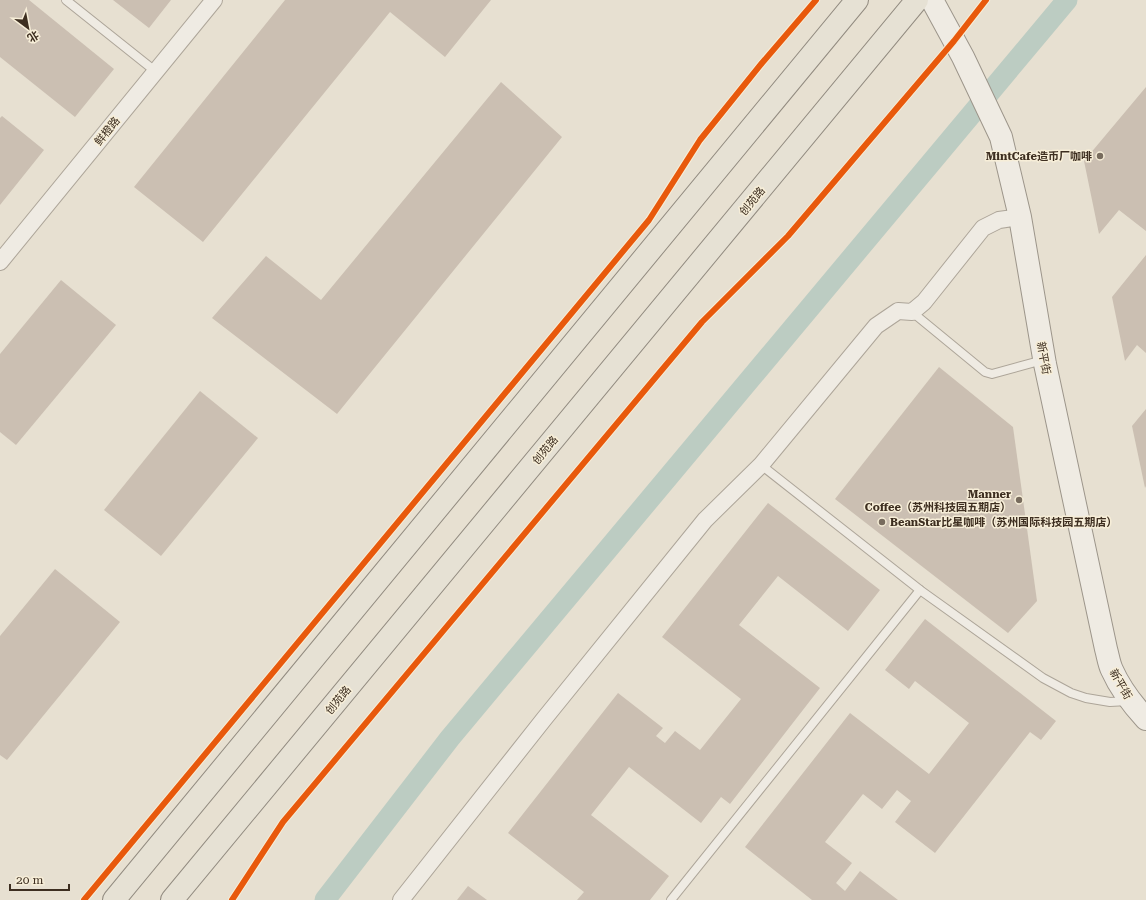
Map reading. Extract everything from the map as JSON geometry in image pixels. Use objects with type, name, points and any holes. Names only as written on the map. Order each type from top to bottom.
[{"type":"main road","points":[[114,900],[856,0]]},
{"type":"main road","name":"创苑路","points":[[172,900],[917,0]]},
{"type":"main road","name":"新平街","points":[[932,0],[963,57],[1001,137],[1020,217],[1044,360],[1106,650],[1112,670],[1130,701],[1146,719]]},
{"type":"street","name":"鲜橙路","points":[[0,262],[214,0]]},
{"type":"street","points":[[401,900],[539,725],[705,520],[761,465],[876,326],[898,311],[912,312],[924,302],[984,228],[999,220],[1020,217]]},
{"type":"lane","points":[[66,0],[155,72]]},
{"type":"lane","points":[[912,312],[985,372],[992,374],[1044,360]]},
{"type":"lane","points":[[761,465],[920,590],[1043,678],[1071,693],[1086,698],[1110,702],[1130,701]]},
{"type":"lane","points":[[670,900],[920,590]]},
{"type":"building","points":[[0,0],[29,0],[114,69],[75,117],[0,57]]},
{"type":"building","points":[[113,0],[171,0],[149,28]]},
{"type":"building","points":[[285,0],[491,0],[445,57],[390,12],[203,242],[134,187]]},
{"type":"building","points":[[501,82],[562,137],[337,414],[212,318],[266,256],[321,300]]},
{"type":"building","points":[[1146,87],[1146,231],[1119,210],[1099,234],[1084,161]]},
{"type":"building","points":[[2,116],[44,150],[0,205],[0,118]]},
{"type":"building","points":[[1146,255],[1146,353],[1137,345],[1125,361],[1112,297]]},
{"type":"building","points":[[61,280],[116,325],[16,445],[0,432],[0,354]]},
{"type":"building","points":[[939,367],[1013,427],[1037,601],[1008,633],[835,499]]},
{"type":"building","points":[[200,391],[258,438],[161,556],[104,510]]},
{"type":"building","points":[[1146,409],[1146,486],[1145,488],[1132,426]]},
{"type":"building","points":[[768,503],[880,590],[848,631],[778,576],[739,625],[820,688],[730,804],[721,797],[701,823],[629,767],[591,815],[669,876],[650,900],[577,900],[584,892],[508,833],[618,693],[663,728],[656,736],[665,743],[675,731],[700,750],[741,699],[662,637]]},
{"type":"building","points":[[55,569],[120,622],[7,760],[0,755],[0,636]]},
{"type":"building","points":[[925,619],[1056,721],[1041,740],[1030,732],[935,853],[895,822],[911,801],[897,790],[882,809],[863,794],[825,842],[852,863],[836,883],[845,891],[860,871],[898,900],[812,900],[745,847],[850,713],[929,774],[969,723],[915,681],[909,689],[885,670]]},
{"type":"building","points":[[468,886],[487,900],[457,900]]},
{"type":"waterway","points":[[325,900],[450,738],[1067,0]]},
{"type":"cycle path","points":[[84,900],[649,220],[700,140],[762,63],[816,0]]},
{"type":"cycle path","points":[[232,900],[283,822],[702,322],[788,236],[954,41],[986,0]]},
{"type":"place","name":"MintCafe造币厂咖啡","points":[[1100,156]]},
{"type":"place","name":"Manner Coffee（苏州科技园五期店）","points":[[1019,500]]},
{"type":"place","name":"BeanStar比星咖啡（苏州国际科技园五期店）","points":[[882,522]]}]
